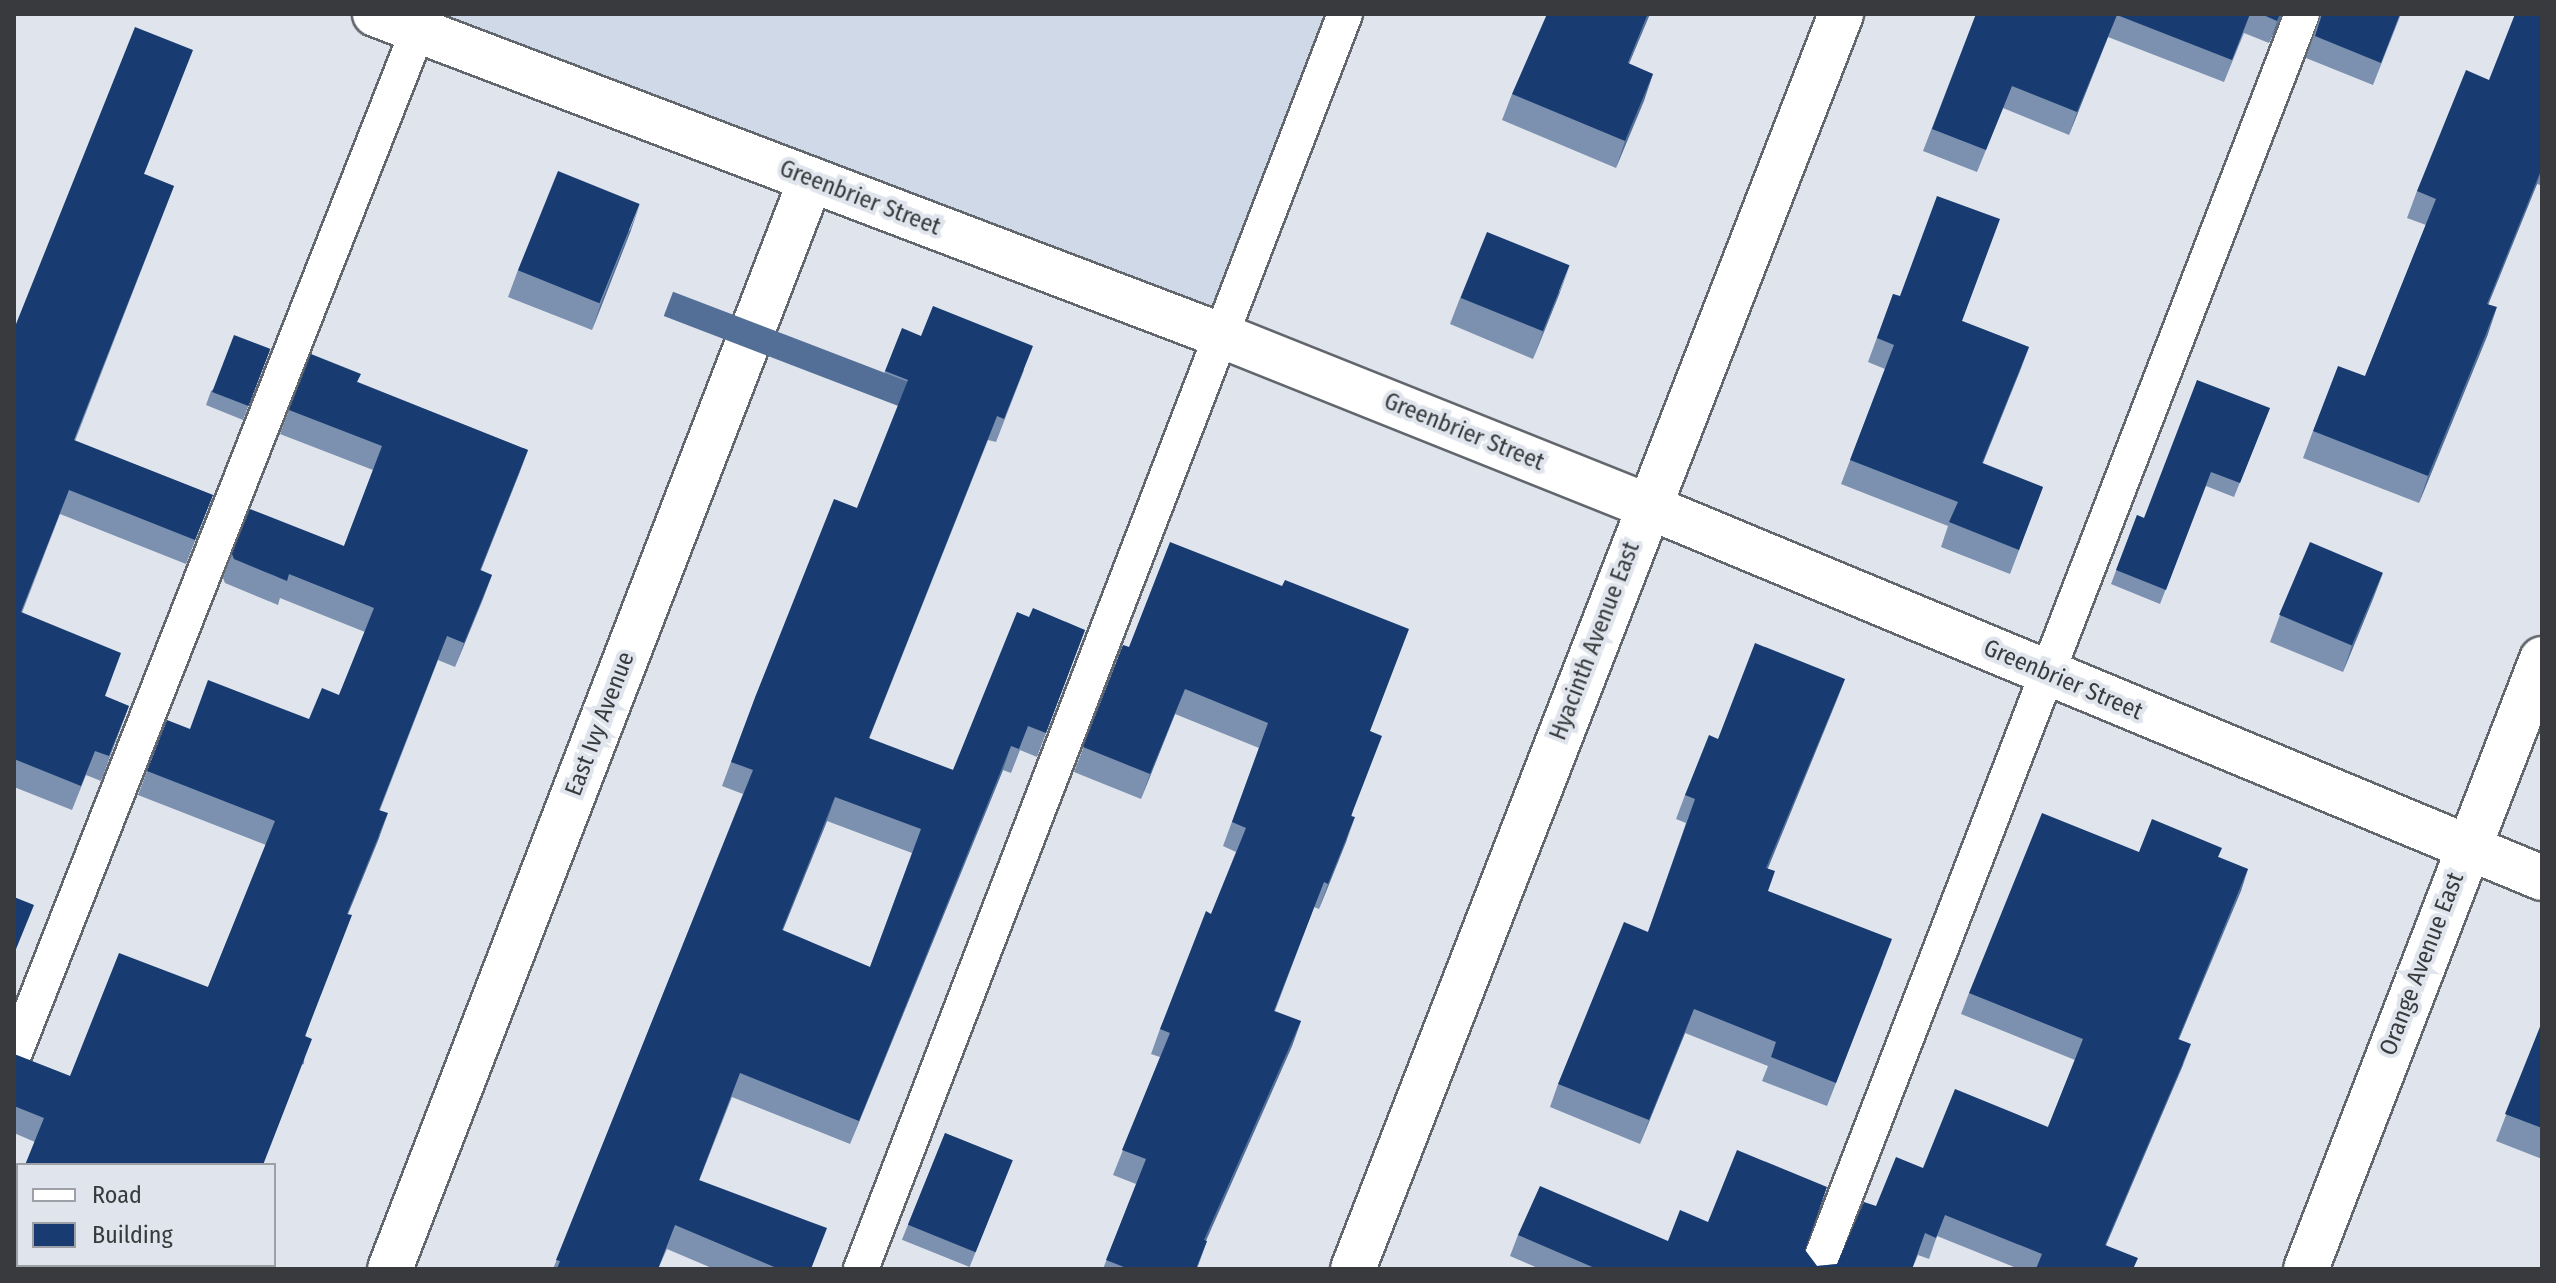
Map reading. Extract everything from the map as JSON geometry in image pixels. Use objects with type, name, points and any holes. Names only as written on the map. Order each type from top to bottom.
[{"type":"street","name":"Greenbrier Street","points":[[375,14],[1220,335],[1647,506],[2542,878]]},
{"type":"street","name":"Hyacinth Avenue East","points":[[1353,1269],[1647,506],[1841,14]]},
{"type":"street","name":"East Ivy Avenue","points":[[390,1269],[811,179]]},
{"type":"street","name":"Orange Avenue East","points":[[2306,1269],[2542,659]]},
{"type":"lane","points":[[861,1269],[1345,14]]},
{"type":"lane","points":[[1817,1269],[2302,14]]},
{"type":"lane","points":[[14,1055],[418,30]]},
{"type":"shaded area","points":[[370,14],[1345,14],[1220,335]]},
{"type":"building","points":[[1547,14],[1648,14],[1628,63],[1653,74],[1625,141],[1512,94]]},
{"type":"building","points":[[1976,14],[2250,14],[2232,60],[2117,15],[2077,112],[2012,86],[1986,150],[1932,129]]},
{"type":"building","points":[[2261,14],[2280,14],[2277,21]]},
{"type":"building","points":[[2322,14],[2400,14],[2381,63],[2315,36]]},
{"type":"building","points":[[2515,14],[2542,14],[2542,168],[2487,304],[2497,307],[2428,476],[2313,431],[2338,366],[2365,376],[2436,199],[2417,191],[2466,70],[2489,80]]},
{"type":"building","points":[[135,27],[193,50],[144,174],[174,186],[74,440],[213,495],[195,540],[69,490],[21,612],[121,653],[105,696],[129,706],[109,756],[95,751],[81,786],[14,759],[14,329]]},
{"type":"building","points":[[558,171],[640,204],[600,303],[518,270]]},
{"type":"building","points":[[1937,196],[2000,219],[1962,321],[2029,347],[1982,463],[2043,487],[2019,550],[1949,522],[1958,502],[1850,460],[1894,345],[1877,338],[1893,294],[1900,296]]},
{"type":"building","points":[[1487,232],[1570,265],[1543,331],[1460,298]]},
{"type":"building","points":[[933,306],[1033,346],[1004,419],[997,416],[869,738],[953,770],[1017,612],[1029,617],[1033,608],[1085,630],[1046,733],[1028,726],[1019,749],[1011,746],[859,1121],[740,1073],[699,1180],[827,1228],[811,1269],[779,1269],[675,1225],[658,1269],[557,1269],[560,1261],[556,1260],[753,770],[731,762],[756,695],[834,499],[857,508],[908,380],[885,371],[902,328],[921,336]],"holes":[[[835,797],[921,829],[870,967],[782,930]]]},
{"type":"building","points":[[234,335],[270,349],[249,406],[212,392]]},
{"type":"building","points":[[311,354],[361,374],[357,382],[528,450],[480,570],[492,575],[464,643],[447,636],[379,810],[388,813],[347,914],[352,915],[305,1036],[312,1039],[264,1163],[26,1163],[44,1118],[14,1106],[14,1054],[70,1076],[119,953],[208,987],[275,821],[147,771],[167,720],[190,729],[208,680],[309,719],[322,688],[339,695],[374,608],[289,574],[287,581],[234,559],[232,554],[250,509],[344,546],[382,446],[289,410]]},
{"type":"building","points":[[2197,380],[2270,408],[2240,483],[2211,472],[2166,590],[2116,570],[2137,515],[2144,518]]},
{"type":"building","points":[[1170,542],[1282,586],[1285,580],[1409,629],[1370,731],[1382,736],[1351,816],[1355,817],[1328,884],[1324,882],[1274,1011],[1301,1021],[1204,1240],[1207,1241],[1196,1269],[1129,1269],[1106,1260],[1146,1159],[1122,1150],[1170,1033],[1160,1029],[1206,911],[1211,914],[1246,828],[1232,822],[1268,723],[1185,689],[1150,774],[1083,747],[1123,645],[1129,647]]},
{"type":"building","points":[[2310,542],[2383,573],[2352,646],[2279,615]]},
{"type":"building","points":[[1755,643],[1845,679],[1766,868],[1775,871],[1768,891],[1892,939],[1836,1083],[1771,1057],[1776,1042],[1694,1009],[1649,1120],[1558,1084],[1624,922],[1648,932],[1695,799],[1685,795],[1709,735],[1718,739]]},
{"type":"building","points":[[2042,813],[2139,852],[2152,819],[2222,848],[2218,857],[2248,869],[2178,1039],[2191,1044],[2105,1245],[2138,1258],[2133,1269],[2036,1269],[2042,1254],[1945,1215],[1936,1238],[1925,1233],[1912,1269],[1597,1269],[1518,1235],[1540,1186],[1668,1241],[1680,1210],[1708,1222],[1737,1150],[1827,1187],[1805,1250],[1817,1266],[1837,1264],[1864,1202],[1876,1206],[1896,1157],[1923,1168],[1955,1089],[2048,1127],[2083,1039],[1969,993]]},
{"type":"building","points":[[14,897],[34,905],[14,954]]},
{"type":"building","points":[[2542,1022],[2542,1128],[2505,1114]]},
{"type":"building","points":[[945,1133],[1013,1160],[976,1252],[908,1225]]},
{"type":"building","points":[[16,1188],[16,1267],[223,1267],[14,1269]]}]
